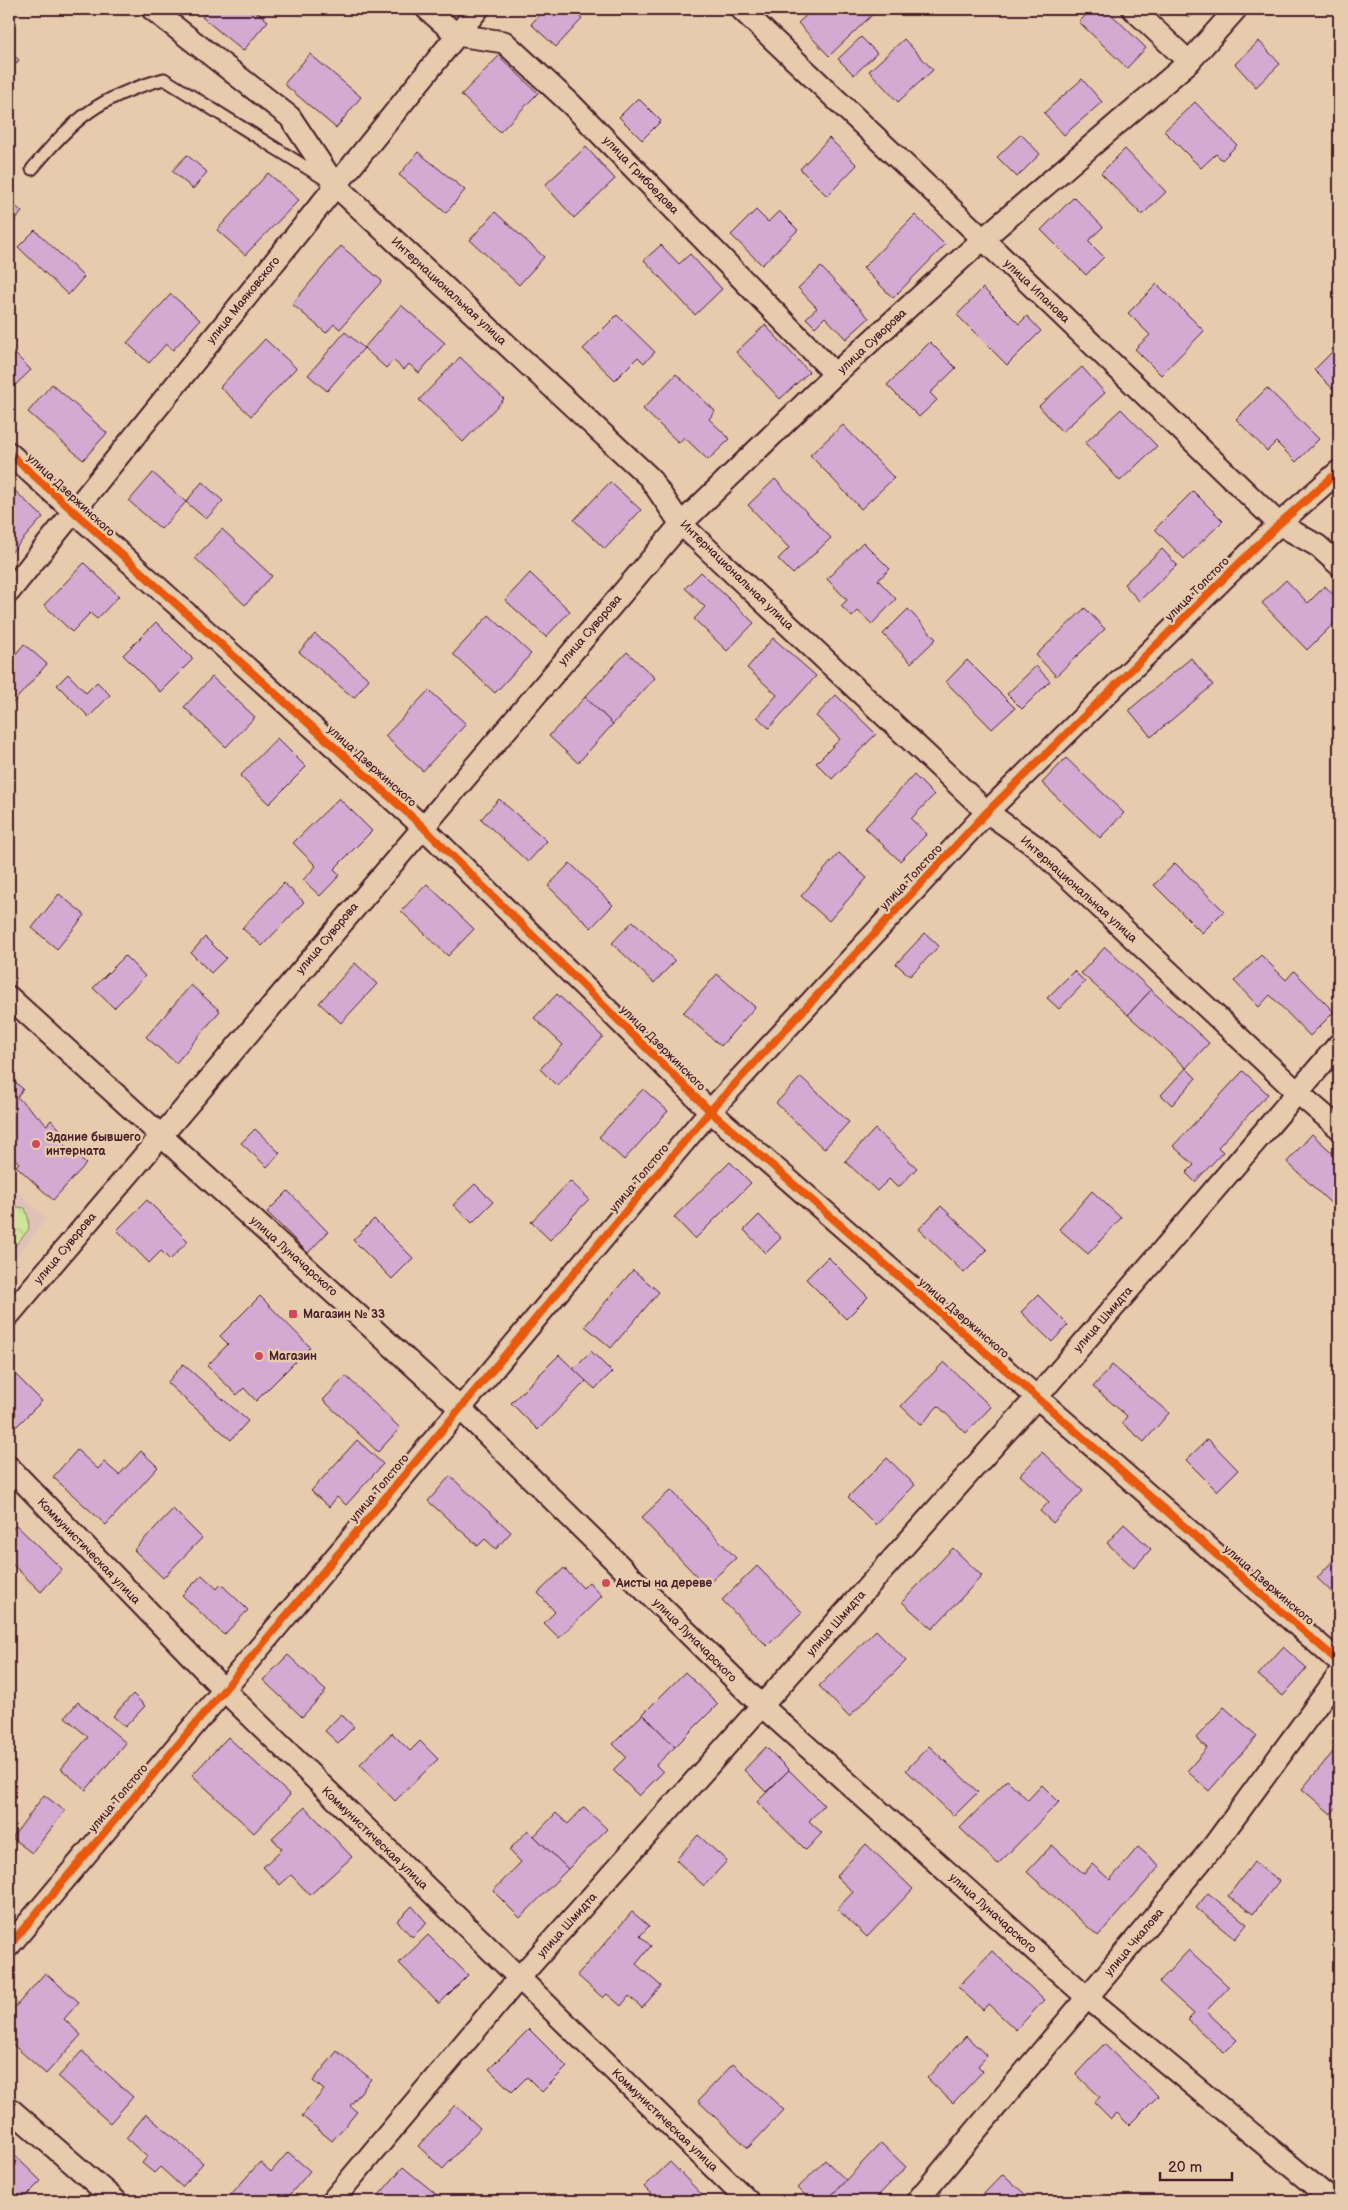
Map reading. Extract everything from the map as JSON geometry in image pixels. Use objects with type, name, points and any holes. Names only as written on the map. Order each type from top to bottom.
[{"type":"street","name":"Интернациональная улица","points":[[152,9],[290,117],[335,185],[649,477],[681,524],[987,812],[1035,846],[1297,1092],[1339,1128]]},
{"type":"street","points":[[427,9],[457,35]]},
{"type":"street","name":"улица Маяковского","points":[[9,592],[478,9]]},
{"type":"street","name":"улица Ипанова","points":[[741,9],[983,238],[1279,524],[1318,546],[1339,565]]},
{"type":"street","points":[[1133,9],[1189,62]]},
{"type":"street","name":"улица Суворова","points":[[9,1315],[422,826],[681,524],[835,374],[983,238],[1189,62],[1236,9]]},
{"type":"street","name":"улица Грибоедова","points":[[457,35],[504,42],[571,104],[835,374]]},
{"type":"street","name":"улица Дзержинского","points":[[9,453],[73,513],[422,826],[710,1111],[1339,1662]]},
{"type":"street","name":"улица Толстого","points":[[9,1946],[710,1111],[987,812],[1279,524],[1339,471]]},
{"type":"street","name":"улица Луначарского","points":[[9,997],[461,1409],[763,1707],[1088,1998],[1333,2201]]},
{"type":"street","name":"улица Шмидта","points":[[332,2201],[519,1978],[763,1707],[1037,1396],[1339,1044]]},
{"type":"street","name":"Коммунистическая улица","points":[[9,1467],[222,1690],[748,2201]]},
{"type":"street","name":"улица Чкалова","points":[[918,2201],[1212,1848],[1339,1675]]},
{"type":"street","points":[[9,2108],[116,2201]]},
{"type":"lane","points":[[32,169],[62,132],[100,102],[134,87],[164,79],[335,185]]},
{"type":"shaded area","points":[[9,1183],[46,1219],[9,1266]]},
{"type":"green space","points":[[9,1205],[25,1208],[29,1229],[9,1254]]},
{"type":"building","points":[[209,9],[253,9],[268,21],[243,51],[202,17]]},
{"type":"building","points":[[545,9],[571,9],[582,19],[556,47],[531,24]]},
{"type":"building","points":[[813,9],[866,9],[872,15],[829,56],[798,23]]},
{"type":"building","points":[[1092,9],[1106,9],[1146,48],[1127,68],[1079,22]]},
{"type":"building","points":[[1179,9],[1198,9],[1189,18]]},
{"type":"building","points":[[861,37],[877,53],[854,75],[838,59]]},
{"type":"building","points":[[904,39],[933,70],[898,102],[869,71]]},
{"type":"building","points":[[1259,41],[1280,64],[1256,87],[1235,64]]},
{"type":"building","points":[[9,52],[19,60],[9,73]]},
{"type":"building","points":[[310,54],[361,97],[336,128],[284,84]]},
{"type":"building","points":[[499,56],[538,93],[500,132],[461,95]]},
{"type":"building","points":[[1082,79],[1102,102],[1064,135],[1044,113]]},
{"type":"building","points":[[638,98],[661,121],[642,140],[619,117]]},
{"type":"building","points":[[1195,102],[1237,145],[1222,160],[1216,154],[1201,168],[1164,131]]},
{"type":"building","points":[[1021,134],[1040,154],[1017,177],[997,157]]},
{"type":"building","points":[[829,138],[857,165],[827,196],[800,169]]},
{"type":"building","points":[[586,147],[615,179],[574,218],[545,185]]},
{"type":"building","points":[[1125,149],[1166,192],[1142,215],[1101,173]]},
{"type":"building","points":[[418,152],[465,190],[446,213],[399,175]]},
{"type":"building","points":[[187,155],[207,172],[193,189],[172,171]]},
{"type":"building","points":[[268,173],[299,200],[245,255],[217,230]]},
{"type":"building","points":[[1074,197],[1103,227],[1088,241],[1104,257],[1086,275],[1041,230]]},
{"type":"building","points":[[9,200],[22,212],[9,227]]},
{"type":"building","points":[[756,210],[768,222],[779,211],[798,230],[762,265],[731,235]]},
{"type":"building","points":[[495,212],[544,257],[519,285],[470,240]]},
{"type":"building","points":[[915,215],[945,245],[893,298],[863,268]]},
{"type":"building","points":[[35,230],[84,277],[68,295],[18,247]]},
{"type":"building","points":[[661,245],[679,264],[690,254],[722,289],[695,315],[644,260]]},
{"type":"building","points":[[341,246],[382,281],[340,329],[334,324],[326,333],[292,304]]},
{"type":"building","points":[[821,267],[869,318],[846,339],[825,317],[815,327],[806,318],[817,308],[798,288]]},
{"type":"building","points":[[1157,284],[1204,331],[1161,375],[1135,349],[1150,335],[1128,313]]},
{"type":"building","points":[[983,288],[1019,324],[1027,316],[1041,331],[1007,365],[957,315]]},
{"type":"building","points":[[171,294],[200,320],[173,350],[166,344],[149,363],[127,343]]},
{"type":"building","points":[[401,305],[445,343],[419,373],[409,364],[404,370],[393,360],[386,368],[364,348]]},
{"type":"building","points":[[617,315],[655,352],[644,363],[638,357],[615,380],[583,349]]},
{"type":"building","points":[[765,325],[809,372],[780,399],[736,352]]},
{"type":"building","points":[[345,332],[364,348],[327,391],[308,375]]},
{"type":"building","points":[[265,339],[296,368],[251,416],[220,387]]},
{"type":"building","points":[[930,342],[956,368],[930,393],[937,400],[919,417],[887,385]]},
{"type":"building","points":[[1339,345],[1339,395],[1314,370]]},
{"type":"building","points":[[9,348],[31,370],[9,391]]},
{"type":"building","points":[[460,357],[504,399],[463,442],[419,400]]},
{"type":"building","points":[[1082,367],[1105,393],[1062,432],[1039,406]]},
{"type":"building","points":[[676,374],[715,411],[709,419],[730,439],[708,460],[684,437],[679,443],[643,409]]},
{"type":"building","points":[[52,384],[107,433],[83,460],[28,412]]},
{"type":"building","points":[[1267,388],[1319,439],[1296,462],[1276,442],[1267,451],[1236,419]]},
{"type":"building","points":[[1121,409],[1157,446],[1120,481],[1085,443]]},
{"type":"building","points":[[843,425],[894,478],[861,509],[810,455]]},
{"type":"building","points":[[153,473],[186,502],[161,529],[129,501]]},
{"type":"building","points":[[775,479],[831,538],[793,574],[778,559],[789,548],[748,505]]},
{"type":"building","points":[[202,482],[223,501],[206,519],[186,502]]},
{"type":"building","points":[[610,482],[641,510],[605,549],[574,520]]},
{"type":"building","points":[[15,491],[43,517],[9,555],[9,498]]},
{"type":"building","points":[[1193,491],[1223,521],[1184,559],[1155,529]]},
{"type":"building","points":[[222,529],[272,576],[245,605],[195,558]]},
{"type":"building","points":[[863,542],[890,569],[878,580],[896,599],[872,624],[858,611],[852,617],[841,606],[847,600],[827,579]]},
{"type":"building","points":[[1162,549],[1177,565],[1139,601],[1124,584]]},
{"type":"building","points":[[84,563],[119,596],[97,619],[90,613],[72,632],[44,605]]},
{"type":"building","points":[[701,572],[754,623],[727,651],[694,619],[705,607],[685,588]]},
{"type":"building","points":[[530,573],[570,611],[546,637],[505,600]]},
{"type":"building","points":[[1286,580],[1308,603],[1325,586],[1339,601],[1339,618],[1307,650],[1262,603]]},
{"type":"building","points":[[1085,608],[1105,629],[1056,676],[1036,655]]},
{"type":"building","points":[[908,609],[936,639],[911,663],[883,634]]},
{"type":"building","points":[[489,615],[531,654],[495,693],[453,654]]},
{"type":"building","points":[[156,622],[193,659],[160,692],[123,655]]},
{"type":"building","points":[[315,634],[369,679],[354,698],[299,652]]},
{"type":"building","points":[[773,638],[816,676],[769,728],[757,717],[777,695],[747,668]]},
{"type":"building","points":[[24,644],[47,664],[11,705],[9,703],[9,662]]},
{"type":"building","points":[[627,652],[655,678],[613,724],[585,697]]},
{"type":"building","points":[[1191,658],[1213,685],[1151,737],[1129,710]]},
{"type":"building","points":[[967,660],[1015,708],[992,729],[946,682]]},
{"type":"building","points":[[1036,666],[1050,681],[1022,709],[1007,694]]},
{"type":"building","points":[[68,674],[86,693],[97,682],[110,695],[89,717],[57,685]]},
{"type":"building","points":[[212,677],[255,717],[226,747],[184,707]]},
{"type":"building","points":[[429,690],[466,724],[423,771],[385,736]]},
{"type":"building","points":[[836,695],[876,734],[832,779],[816,763],[840,739],[816,716]]},
{"type":"building","points":[[585,697],[613,724],[578,763],[549,736]]},
{"type":"building","points":[[277,738],[306,767],[269,804],[240,776]]},
{"type":"building","points":[[1066,758],[1124,813],[1100,838],[1042,783]]},
{"type":"building","points":[[914,775],[934,795],[911,819],[927,834],[900,861],[865,828]]},
{"type":"building","points":[[339,798],[372,831],[334,869],[340,875],[320,896],[303,880],[316,866],[293,843]]},
{"type":"building","points":[[499,799],[547,841],[528,862],[481,819]]},
{"type":"building","points":[[839,853],[867,878],[829,921],[801,896]]},
{"type":"building","points":[[570,863],[613,905],[591,928],[548,886]]},
{"type":"building","points":[[1175,863],[1224,911],[1202,933],[1154,885]]},
{"type":"building","points":[[284,883],[304,902],[262,946],[242,928]]},
{"type":"building","points":[[427,884],[474,929],[448,956],[401,911]]},
{"type":"building","points":[[59,894],[85,915],[57,949],[32,928]]},
{"type":"building","points":[[633,921],[675,961],[654,983],[612,943]]},
{"type":"building","points":[[925,933],[939,946],[910,976],[896,964]]},
{"type":"building","points":[[205,937],[226,958],[211,973],[191,953]]},
{"type":"building","points":[[1105,947],[1151,990],[1128,1015],[1081,973]]},
{"type":"building","points":[[1261,955],[1286,980],[1294,971],[1334,1012],[1310,1036],[1270,995],[1259,1007],[1234,981]]},
{"type":"building","points":[[125,956],[145,976],[114,1008],[93,988]]},
{"type":"building","points":[[355,963],[377,984],[341,1023],[319,1003]]},
{"type":"building","points":[[1074,971],[1085,982],[1059,1009],[1047,998]]},
{"type":"building","points":[[717,974],[755,1007],[721,1046],[683,1013]]},
{"type":"building","points":[[191,985],[220,1011],[176,1063],[146,1037]]},
{"type":"building","points":[[1151,990],[1209,1043],[1186,1068],[1128,1015]]},
{"type":"building","points":[[557,994],[603,1037],[557,1086],[540,1069],[563,1045],[534,1018]]},
{"type":"building","points":[[1186,1068],[1196,1078],[1172,1105],[1161,1095]]},
{"type":"building","points":[[1243,1071],[1268,1094],[1218,1147],[1223,1152],[1195,1182],[1186,1173],[1194,1165],[1173,1146]]},
{"type":"building","points":[[801,1077],[849,1122],[824,1149],[776,1103]]},
{"type":"building","name":"Здание бывшего интерната","points":[[15,1082],[23,1089],[17,1097],[47,1125],[51,1120],[60,1129],[54,1136],[86,1164],[53,1200],[16,1166],[19,1163],[9,1153],[9,1084],[11,1086]]},
{"type":"building","points":[[643,1089],[668,1111],[624,1160],[599,1137]]},
{"type":"building","points":[[255,1129],[280,1153],[267,1167],[241,1143]]},
{"type":"building","points":[[875,1129],[917,1168],[898,1188],[889,1179],[877,1191],[845,1161]]},
{"type":"building","points":[[1312,1134],[1339,1159],[1339,1211],[1287,1162]]},
{"type":"building","points":[[730,1162],[751,1183],[695,1239],[674,1217]]},
{"type":"building","points":[[570,1181],[589,1199],[550,1240],[531,1222]]},
{"type":"building","points":[[475,1184],[493,1202],[472,1223],[453,1205]]},
{"type":"building","points":[[288,1191],[328,1232],[308,1253],[267,1212]]},
{"type":"building","points":[[1092,1191],[1121,1218],[1088,1254],[1059,1229]]},
{"type":"building","points":[[147,1200],[188,1241],[170,1260],[161,1251],[149,1263],[117,1230]]},
{"type":"building","points":[[941,1206],[987,1250],[964,1273],[919,1229]]},
{"type":"building","points":[[759,1215],[781,1238],[766,1253],[744,1230]]},
{"type":"building","points":[[374,1219],[413,1258],[392,1279],[353,1240]]},
{"type":"building","points":[[828,1257],[868,1297],[846,1319],[806,1279]]},
{"type":"building","points":[[633,1270],[659,1292],[611,1348],[585,1326]]},
{"type":"building","points":[[1038,1295],[1068,1325],[1052,1342],[1021,1312]]},
{"type":"building","name":"Магазин","points":[[260,1296],[310,1347],[256,1401],[244,1388],[237,1395],[207,1366],[228,1344],[220,1336]]},
{"type":"building","points":[[591,1351],[612,1372],[595,1389],[573,1369]]},
{"type":"building","points":[[559,1355],[586,1381],[538,1430],[511,1403]]},
{"type":"building","points":[[944,1362],[991,1407],[966,1433],[938,1406],[921,1425],[901,1406]]},
{"type":"building","points":[[183,1364],[248,1421],[231,1440],[167,1383]]},
{"type":"building","points":[[1112,1365],[1169,1413],[1144,1442],[1122,1423],[1127,1416],[1093,1387]]},
{"type":"building","points":[[9,1368],[42,1401],[17,1426],[9,1418]]},
{"type":"building","points":[[346,1376],[400,1428],[378,1452],[323,1400]]},
{"type":"building","points":[[1208,1439],[1238,1470],[1217,1491],[1186,1460]]},
{"type":"building","points":[[357,1440],[383,1464],[346,1505],[337,1497],[329,1507],[311,1491]]},
{"type":"building","points":[[77,1450],[98,1469],[104,1462],[119,1475],[141,1451],[158,1467],[106,1525],[53,1477]]},
{"type":"building","points":[[1042,1452],[1083,1491],[1053,1523],[1040,1511],[1049,1502],[1020,1475]]},
{"type":"building","points":[[887,1458],[915,1485],[876,1525],[848,1497]]},
{"type":"building","points":[[450,1476],[511,1532],[496,1549],[485,1539],[478,1546],[428,1501]]},
{"type":"building","points":[[671,1490],[736,1558],[706,1586],[641,1518]]},
{"type":"building","points":[[173,1509],[202,1538],[163,1578],[134,1550]]},
{"type":"building","points":[[1124,1524],[1151,1549],[1134,1568],[1107,1543]]},
{"type":"building","points":[[16,1525],[62,1569],[41,1592],[9,1561],[9,1533]]},
{"type":"building","points":[[953,1548],[982,1576],[932,1629],[902,1602]]},
{"type":"building","points":[[1339,1554],[1339,1599],[1317,1578]]},
{"type":"building","points":[[757,1566],[802,1612],[767,1646],[722,1600]]},
{"type":"building","points":[[564,1568],[583,1588],[589,1582],[602,1596],[559,1638],[544,1623],[555,1612],[538,1593]]},
{"type":"building","points":[[202,1575],[217,1589],[221,1584],[248,1610],[224,1635],[182,1595]]},
{"type":"building","points":[[876,1630],[906,1661],[849,1717],[819,1686]]},
{"type":"building","points":[[1283,1647],[1307,1668],[1283,1696],[1258,1675]]},
{"type":"building","points":[[288,1655],[326,1691],[302,1717],[263,1680]]},
{"type":"building","points":[[685,1672],[718,1704],[675,1747],[643,1714]]},
{"type":"building","points":[[133,1694],[145,1706],[125,1727],[113,1716]]},
{"type":"building","points":[[78,1702],[126,1743],[86,1790],[61,1769],[88,1737],[65,1717]]},
{"type":"building","points":[[1224,1707],[1257,1736],[1209,1791],[1187,1771],[1207,1748],[1196,1738]]},
{"type":"building","points":[[341,1714],[354,1727],[338,1743],[325,1731]]},
{"type":"building","points":[[643,1714],[675,1747],[656,1765],[663,1772],[639,1796],[613,1770],[626,1757],[613,1744]]},
{"type":"building","points":[[392,1733],[410,1751],[420,1741],[438,1759],[395,1801],[360,1764]]},
{"type":"building","points":[[228,1737],[290,1795],[254,1833],[192,1775]]},
{"type":"building","points":[[1339,1745],[1339,1804],[1331,1814],[1302,1789]]},
{"type":"building","points":[[929,1746],[978,1792],[954,1816],[906,1770]]},
{"type":"building","points":[[766,1747],[789,1770],[766,1792],[744,1770]]},
{"type":"building","points":[[789,1770],[824,1805],[809,1821],[822,1833],[806,1850],[757,1802]]},
{"type":"building","points":[[1007,1780],[1028,1800],[1042,1785],[1059,1802],[998,1864],[960,1828]]},
{"type":"building","points":[[44,1795],[65,1811],[32,1853],[12,1838]]},
{"type":"building","points":[[305,1807],[352,1857],[310,1895],[291,1875],[280,1885],[263,1867],[282,1849],[272,1838]]},
{"type":"building","points":[[584,1807],[607,1829],[568,1869],[534,1836],[556,1813],[568,1824]]},
{"type":"building","points":[[528,1830],[568,1869],[520,1918],[493,1891],[521,1862],[509,1850]]},
{"type":"building","points":[[698,1835],[727,1861],[704,1886],[676,1860]]},
{"type":"building","points":[[866,1844],[913,1889],[867,1937],[837,1909],[853,1892],[836,1876]]},
{"type":"building","points":[[1052,1845],[1084,1874],[1092,1864],[1110,1880],[1138,1847],[1160,1866],[1098,1936],[1027,1872]]},
{"type":"building","points":[[1254,1862],[1279,1881],[1253,1914],[1228,1896]]},
{"type":"building","points":[[1208,1893],[1247,1924],[1235,1939],[1196,1908]]},
{"type":"building","points":[[412,1906],[427,1923],[412,1937],[397,1921]]},
{"type":"building","points":[[632,1912],[649,1926],[640,1936],[651,1946],[636,1964],[661,1986],[642,2008],[629,1996],[621,2006],[607,1994],[603,1998],[577,1975]]},
{"type":"building","points":[[428,1935],[468,1975],[439,2004],[399,1963]]},
{"type":"building","points":[[1189,1950],[1229,1987],[1206,2011],[1237,2040],[1224,2053],[1188,2020],[1194,2014],[1159,1982]]},
{"type":"building","points":[[992,1951],[1044,2000],[1016,2030],[988,2004],[983,2010],[958,1987]]},
{"type":"building","points":[[45,1973],[79,2002],[64,2019],[81,2035],[46,2074],[9,2041],[9,2014]]},
{"type":"building","points":[[529,2029],[567,2067],[542,2092],[527,2077],[512,2092],[489,2069]]},
{"type":"building","points":[[966,2036],[987,2056],[978,2066],[983,2071],[953,2103],[927,2078]]},
{"type":"building","points":[[1104,2044],[1158,2096],[1129,2125],[1117,2113],[1111,2119],[1094,2102],[1100,2097],[1076,2074]]},
{"type":"building","points":[[82,2051],[133,2097],[110,2123],[58,2077]]},
{"type":"building","points":[[337,2051],[371,2079],[350,2106],[357,2112],[332,2141],[302,2116],[324,2090],[313,2081]]},
{"type":"building","points":[[733,2064],[784,2110],[748,2148],[698,2101]]},
{"type":"building","points":[[455,2105],[480,2128],[443,2169],[418,2146]]},
{"type":"building","points":[[146,2114],[203,2163],[182,2187],[160,2167],[154,2173],[142,2163],[147,2157],[126,2138]]},
{"type":"building","points":[[881,2143],[906,2167],[873,2201],[826,2201]]},
{"type":"building","points":[[9,2150],[41,2181],[21,2201],[9,2199]]},
{"type":"building","points":[[288,2152],[310,2171],[287,2198],[282,2194],[276,2201],[225,2201],[260,2162],[271,2172]]},
{"type":"building","points":[[825,2160],[846,2180],[826,2201],[811,2201],[798,2188]]},
{"type":"building","points":[[670,2162],[708,2201],[658,2201],[644,2187]]},
{"type":"building","points":[[403,2167],[437,2195],[431,2201],[374,2201]]},
{"type":"building","points":[[1003,2174],[1027,2196],[1022,2201],[977,2201]]},
{"type":"cycle path","points":[[9,453],[422,826],[710,1111],[1339,1662]]},
{"type":"cycle path","points":[[9,1946],[710,1111],[987,812],[1279,524],[1339,471]]},
{"type":"place","name":"Здание бывшего интерната","points":[[36,1144]]},
{"type":"place","name":"Магазин № 33","points":[[293,1314]]},
{"type":"place","name":"Магазин","points":[[259,1356]]},
{"type":"place","name":"Аисты на дереве","points":[[606,1583]]}]
